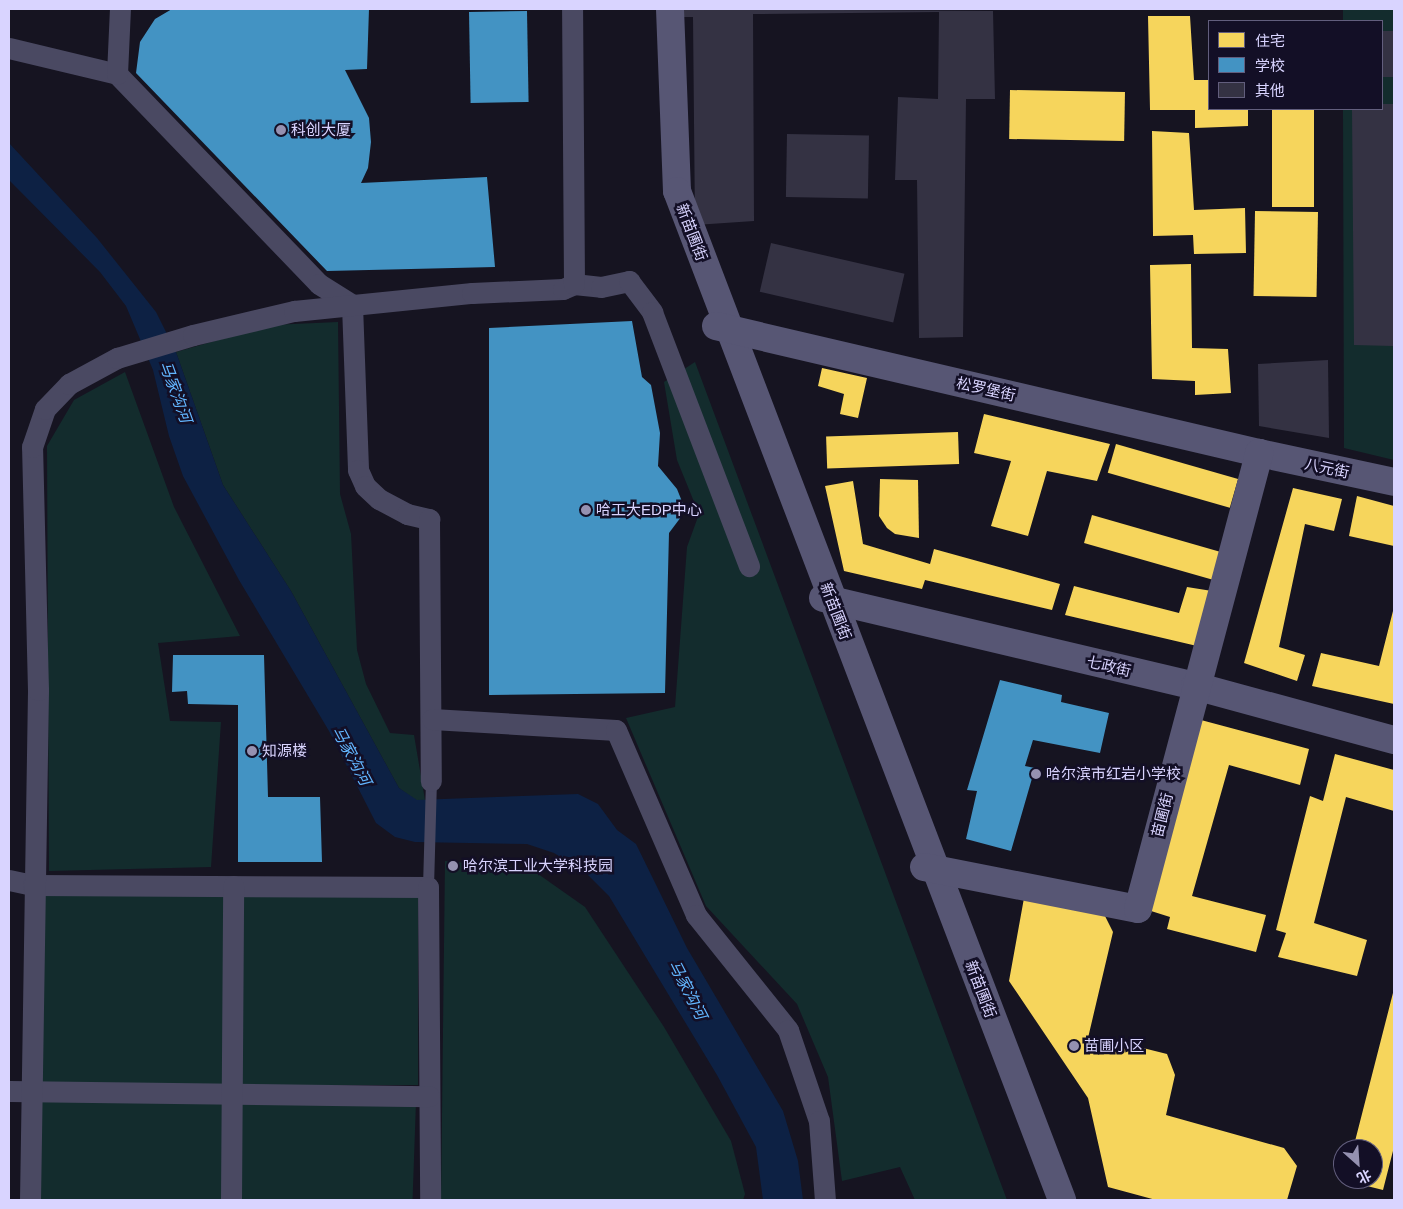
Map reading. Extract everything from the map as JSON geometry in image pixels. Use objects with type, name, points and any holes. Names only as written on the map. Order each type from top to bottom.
[{"type":"main road","name":"新苗圃街","points":[[655,9],[664,188],[721,327],[828,600],[929,868],[1062,1200]]},
{"type":"main road","name":"新苗圃街","points":[[670,9],[677,191],[721,327]]},
{"type":"main road","name":"松罗堡街","points":[[721,327],[1259,453]]},
{"type":"main road","name":"八元街","points":[[1259,453],[1394,482]]},
{"type":"main road","name":"苗圃街","points":[[929,868],[1138,909],[1195,686],[1259,453]]},
{"type":"main road","name":"七政街","points":[[828,600],[1195,686],[1394,740]]},
{"type":"main road","name":"新苗圃街","points":[[929,868],[1045,1200]]},
{"type":"street","points":[[117,74],[120,9]]},
{"type":"street","points":[[572,9],[574,284]]},
{"type":"street","points":[[9,48],[117,74],[319,284],[352,305]]},
{"type":"street","points":[[30,1200],[33,885],[38,690],[32,447],[44,409],[69,384],[117,358],[193,335],[294,311],[472,294],[563,289],[574,284],[601,287],[629,281],[652,312],[749,566]]},
{"type":"street","points":[[352,305],[358,470],[364,486],[380,499],[407,514],[429,519],[431,781]]},
{"type":"street","points":[[432,719],[616,730],[696,916],[788,1030],[819,1120],[825,1200]]},
{"type":"street","points":[[9,880],[33,885],[428,887],[430,1200]]},
{"type":"street","points":[[230,1200],[233,886]]},
{"type":"street","points":[[9,1091],[231,1092],[429,1096]]},
{"type":"lane","points":[[428,887],[431,781]]},
{"type":"green space","points":[[1343,9],[1394,9],[1394,460],[1344,448],[1343,110],[1383,110],[1383,20],[1343,20]]},
{"type":"green space","points":[[338,322],[340,494],[351,534],[357,650],[366,684],[390,733],[414,735],[425,800],[417,801],[399,788],[291,591],[223,485],[176,352],[271,325]]},
{"type":"green space","points":[[695,362],[1007,1200],[915,1200],[900,1167],[842,1181],[828,1077],[797,1004],[706,906],[626,718],[675,707],[687,547],[699,514],[677,460],[664,382]]},
{"type":"green space","points":[[125,372],[174,507],[240,636],[158,643],[170,721],[221,722],[211,867],[49,871],[47,446],[74,400]]},
{"type":"green space","points":[[445,861],[531,869],[585,907],[664,1027],[731,1141],[745,1194],[743,1200],[441,1200]]},
{"type":"green space","points":[[41,893],[226,896],[223,1085],[38,1082]]},
{"type":"green space","points":[[240,895],[418,895],[418,1085],[240,1085]]},
{"type":"green space","points":[[39,1097],[222,1097],[222,1200],[39,1200]]},
{"type":"green space","points":[[238,1098],[416,1104],[413,1200],[234,1200]]},
{"type":"water","name":"马家沟河","points":[[9,143],[97,238],[156,312],[176,352],[223,485],[291,591],[399,788],[417,800],[578,794],[598,804],[617,830],[636,844],[687,948],[783,1111],[798,1161],[803,1200],[763,1200],[756,1147],[717,1075],[609,896],[584,871],[554,853],[527,844],[415,842],[395,837],[376,823],[329,731],[239,580],[183,476],[169,436],[153,370],[126,306],[100,272],[9,180]]},
{"type":"building: 住宅","points":[[1148,16],[1190,16],[1194,80],[1208,80],[1208,110],[1248,110],[1248,126],[1195,128],[1195,110],[1150,110]]},
{"type":"building: 住宅","points":[[1010,90],[1125,92],[1124,141],[1009,139]]},
{"type":"building: 住宅","points":[[1272,110],[1314,110],[1314,207],[1272,207]]},
{"type":"building: 住宅","points":[[1152,131],[1189,133],[1194,210],[1245,208],[1246,253],[1194,254],[1193,235],[1153,236]]},
{"type":"building: 住宅","points":[[1255,211],[1318,212],[1317,297],[1254,296]]},
{"type":"building: 住宅","points":[[1191,264],[1192,348],[1228,349],[1231,393],[1195,395],[1195,381],[1152,379],[1150,265]]},
{"type":"building: 住宅","points":[[822,368],[867,378],[858,418],[840,414],[844,394],[818,386]]},
{"type":"building: 住宅","points":[[984,414],[1110,444],[1097,481],[1047,471],[1028,536],[991,526],[1011,461],[974,453]]},
{"type":"building: 住宅","points":[[958,432],[959,464],[827,469],[826,437]]},
{"type":"building: 住宅","points":[[1116,444],[1238,479],[1230,508],[1108,473]]},
{"type":"building: 住宅","points":[[880,479],[918,480],[919,538],[895,534],[887,528],[879,516]]},
{"type":"building: 住宅","points":[[853,481],[863,544],[930,564],[934,549],[1060,584],[1052,610],[925,580],[922,589],[844,571],[825,486]]},
{"type":"building: 住宅","points":[[1293,488],[1342,499],[1334,531],[1305,524],[1279,647],[1305,655],[1297,681],[1244,663]]},
{"type":"building: 住宅","points":[[1357,496],[1394,506],[1394,546],[1349,536]]},
{"type":"building: 住宅","points":[[1092,515],[1220,552],[1212,580],[1084,543]]},
{"type":"building: 住宅","points":[[1074,586],[1179,613],[1187,587],[1212,591],[1197,646],[1065,615]]},
{"type":"building: 住宅","points":[[1394,607],[1394,704],[1312,686],[1321,653],[1379,666]]},
{"type":"building: 住宅","points":[[1201,720],[1309,749],[1300,785],[1229,765],[1192,896],[1266,915],[1256,952],[1167,929],[1170,917],[1151,911]]},
{"type":"building: 住宅","points":[[1335,754],[1394,770],[1394,811],[1346,797],[1314,923],[1367,940],[1357,976],[1278,957],[1286,933],[1276,930],[1310,796],[1323,801]]},
{"type":"building: 住宅","name":"苗圃小区","points":[[1024,898],[1104,914],[1113,932],[1088,1038],[1099,1051],[1115,1041],[1167,1054],[1175,1075],[1166,1115],[1284,1148],[1297,1166],[1287,1200],[1156,1200],[1108,1187],[1088,1098],[1009,981]]},
{"type":"building: 住宅","points":[[1394,989],[1394,1147],[1383,1190],[1379,1189],[1383,1189],[1383,1139],[1356,1139]]},
{"type":"building: 学校","name":"科创大厦","points":[[172,9],[369,9],[367,69],[345,70],[369,118],[371,142],[368,168],[361,183],[487,177],[495,267],[327,271],[136,73],[140,42],[155,19]]},
{"type":"building: 学校","points":[[527,11],[529,102],[471,103],[469,12]]},
{"type":"building: 学校","name":"哈工大EDP中心","points":[[632,321],[642,377],[651,385],[660,433],[658,466],[677,489],[683,504],[681,517],[669,533],[665,693],[489,695],[489,328]]},
{"type":"building: 学校","name":"知源楼","points":[[173,655],[264,655],[268,797],[320,797],[322,862],[238,862],[238,705],[188,704],[187,691],[172,692]]},
{"type":"building: 学校","points":[[1000,680],[1062,695],[1061,702],[1109,713],[1100,753],[1033,740],[1025,766],[1035,768],[1011,851],[966,839],[977,791],[967,790]]},
{"type":"building: 其他","points":[[679,9],[993,11],[995,99],[966,99],[963,337],[919,338],[917,180],[895,180],[898,97],[938,99],[939,12],[753,14],[754,221],[695,225],[693,17],[679,17]]},
{"type":"building: 其他","points":[[1383,31],[1394,31],[1394,77],[1383,77]]},
{"type":"building: 其他","points":[[1383,104],[1393,104],[1393,346],[1354,345],[1352,110],[1383,110]]},
{"type":"building: 其他","points":[[787,134],[869,135],[868,198],[786,197]]},
{"type":"building: 其他","points":[[771,243],[904,274],[893,323],[760,292]]},
{"type":"building: 其他","points":[[1328,360],[1329,438],[1259,426],[1258,364]]},
{"type":"place","name":"科创大厦","points":[[281,130]]},
{"type":"place","name":"哈工大EDP中心","points":[[586,510]]},
{"type":"place","name":"知源楼","points":[[252,751]]},
{"type":"place","name":"哈尔滨市红岩小学校","points":[[1036,774]]},
{"type":"place","name":"哈尔滨工业大学科技园","points":[[453,866]]},
{"type":"place","name":"苗圃小区","points":[[1074,1046]]}]
